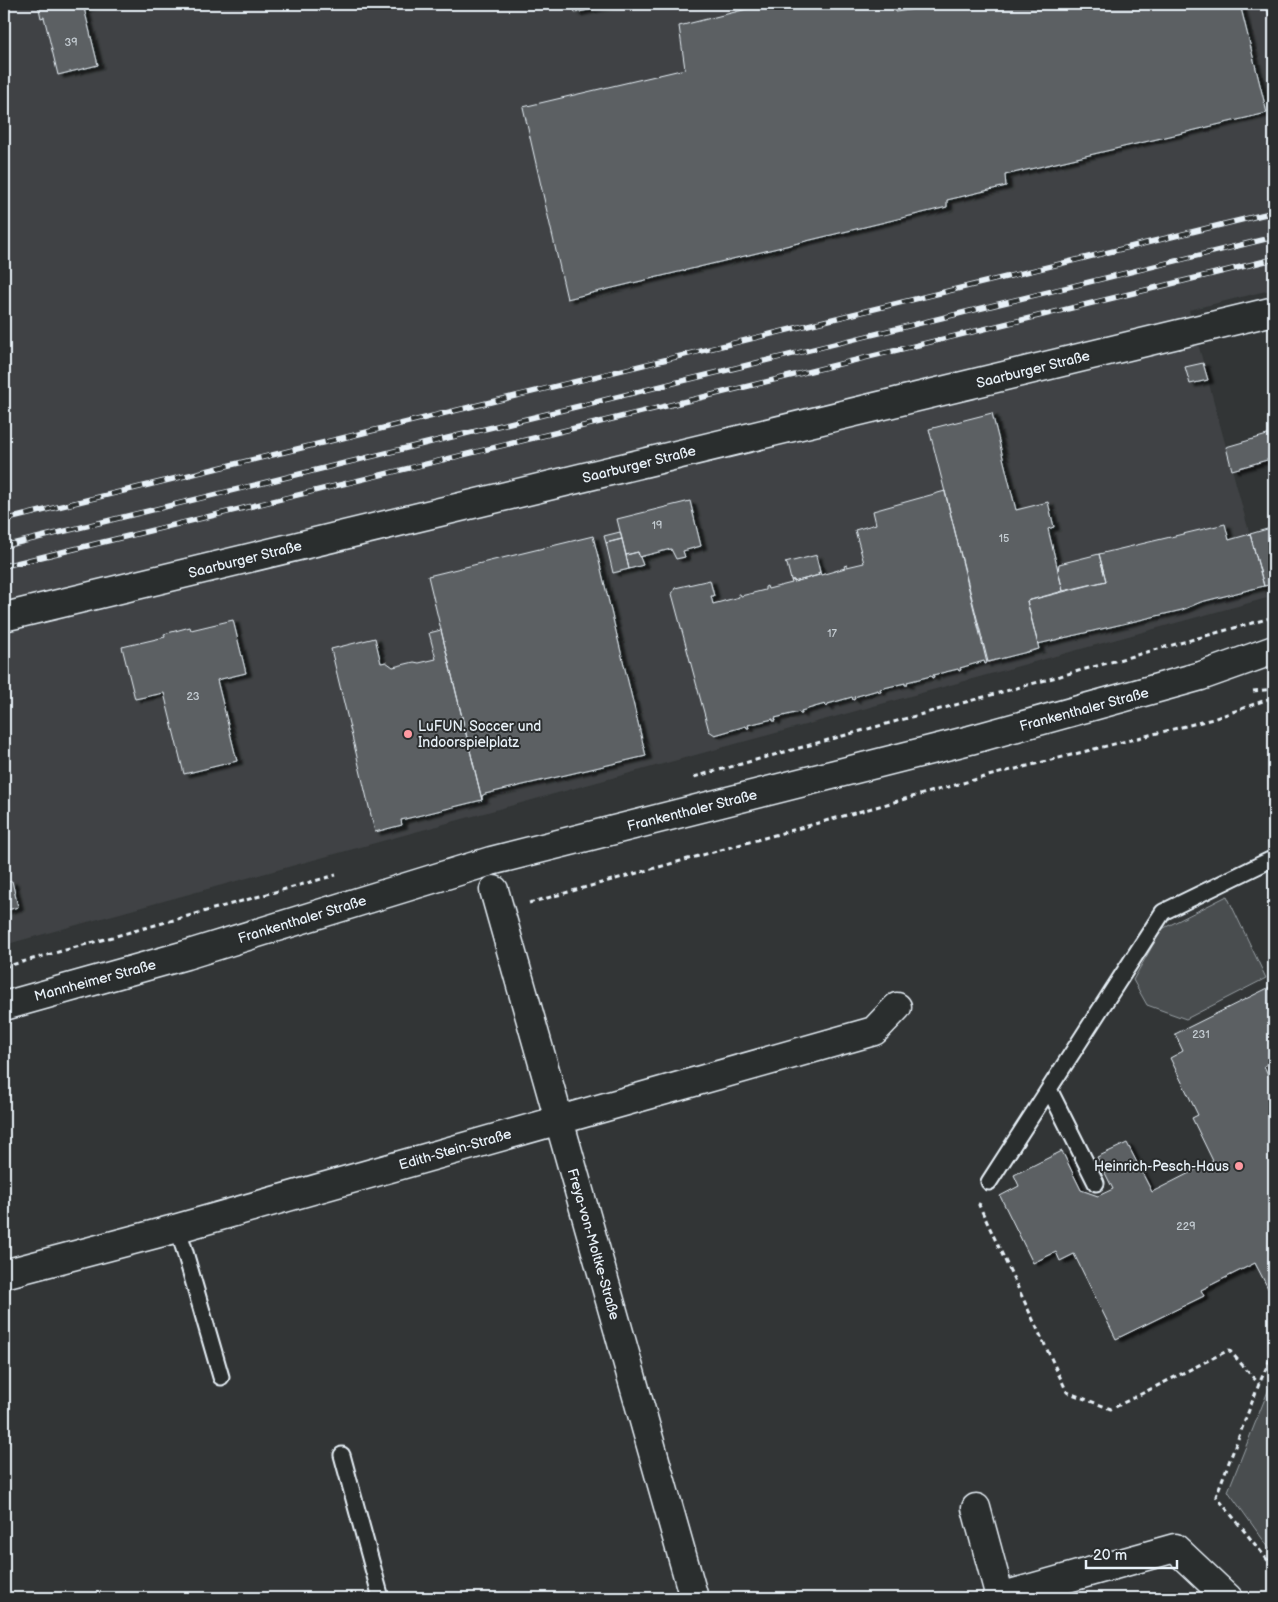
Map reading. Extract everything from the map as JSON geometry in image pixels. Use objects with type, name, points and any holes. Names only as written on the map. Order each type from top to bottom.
[{"type":"street","name":"Saarburger Straße","points":[[4,617],[1274,311]]},
{"type":"street","name":"Frankenthaler Straße","points":[[186,955],[491,861],[970,740],[1201,676],[1274,650]]},
{"type":"street","name":"Frankenthaler Straße","points":[[1201,676],[1274,663]]},
{"type":"street","name":"Freya-von-Moltke-Straße","points":[[494,890],[694,1598]]},
{"type":"street","name":"Mannheimer Straße","points":[[4,1006],[186,955]]},
{"type":"street","name":"Edith-Stein-Straße","points":[[4,1274],[178,1228],[874,1031],[896,1007]]},
{"type":"street","points":[[976,1508],[998,1598],[1175,1548],[1228,1598]]},
{"type":"lane","points":[[989,1182],[1163,912],[1274,858]]},
{"type":"lane","points":[[1049,1089],[1096,1183]]},
{"type":"lane","points":[[178,1228],[221,1377]]},
{"type":"lane","points":[[342,1455],[381,1598]]},
{"type":"path","points":[[494,890],[517,907],[988,776],[1213,719],[1274,698]]},
{"type":"path","points":[[989,1182],[979,1205],[1067,1392],[1111,1409],[1229,1350],[1259,1384]]},
{"type":"path","points":[[1274,1351],[1259,1384],[1216,1496],[1274,1568]]},
{"type":"shaded area","points":[[4,4],[1274,4],[1274,289],[1189,310],[1267,598],[4,945]]},
{"type":"shaded area","points":[[1227,896],[1266,978],[1186,1019],[1147,1005],[1133,980],[1162,929]]},
{"type":"shaded area","points":[[1274,1376],[1274,1555],[1228,1491]]},
{"type":"building","points":[[38,4],[101,4],[84,8],[98,65],[58,75],[44,17],[41,18]]},
{"type":"building","points":[[573,4],[614,4],[575,13]]},
{"type":"building","points":[[767,4],[895,4],[896,12],[928,7],[928,4],[1240,4],[1267,113],[1005,175],[1006,186],[947,200],[947,207],[567,299],[523,107],[685,69],[679,26]]},
{"type":"building","points":[[1266,4],[1274,4],[1274,14],[1269,16]]},
{"type":"building","points":[[1203,363],[1208,380],[1190,384],[1185,367]]},
{"type":"building","points":[[992,413],[1016,510],[1048,502],[1054,527],[1048,529],[1063,591],[1027,601],[1039,649],[988,662],[929,429]]},
{"type":"building","points":[[1274,433],[1274,458],[1232,470],[1226,447]]},
{"type":"building","points":[[945,491],[987,663],[985,664],[984,661],[960,668],[961,670],[959,671],[958,669],[933,675],[934,677],[932,678],[931,676],[907,682],[908,685],[905,685],[905,683],[880,689],[881,692],[878,690],[854,697],[855,699],[853,700],[852,697],[828,704],[826,707],[825,704],[801,711],[802,714],[799,712],[775,718],[776,721],[773,721],[773,719],[748,725],[749,728],[746,726],[715,735],[709,731],[672,594],[675,588],[710,580],[714,596],[711,596],[713,604],[739,597],[738,594],[741,596],[765,590],[767,586],[768,589],[792,583],[791,580],[794,580],[794,582],[819,575],[818,573],[820,572],[821,575],[845,568],[844,566],[847,565],[847,567],[864,563],[855,530],[876,524],[873,511]]},
{"type":"building","points":[[690,501],[701,546],[683,551],[685,557],[676,559],[671,549],[639,557],[638,552],[626,555],[617,519]]},
{"type":"building","points":[[1225,524],[1229,540],[1250,534],[1264,586],[1201,602],[1182,610],[1038,644],[1027,601],[1106,581],[1099,554]]},
{"type":"building","points":[[1274,527],[1274,584],[1264,586],[1250,534]]},
{"type":"building","points":[[620,532],[622,539],[606,543],[604,536]]},
{"type":"building","points":[[593,536],[646,756],[485,794],[482,796],[482,800],[428,576]]},
{"type":"building","points":[[622,539],[629,569],[613,573],[606,543]]},
{"type":"building","points":[[638,552],[643,565],[629,569],[626,555]]},
{"type":"building","points":[[1099,554],[1106,581],[1063,591],[1058,571],[1059,564]]},
{"type":"building","points":[[817,555],[819,575],[794,582],[794,580],[791,580],[787,564],[785,563]]},
{"type":"building","points":[[233,620],[246,673],[217,680],[237,761],[184,774],[164,693],[135,699],[122,647],[165,637],[164,634],[190,627],[191,630]]},
{"type":"building","name":"LuFUN. Soccer und Indoorspielplatz","points":[[441,630],[482,800],[401,820],[402,825],[375,832],[331,649],[375,638],[381,663],[386,662],[393,667],[414,662],[419,663],[436,659],[429,633]]},
{"type":"building","points":[[12,881],[18,907],[4,911],[4,883]]},
{"type":"building","name":"Heinrich-Pesch-Haus","points":[[1274,985],[1274,1061],[1264,1066],[1274,1087],[1274,1298],[1255,1263],[1201,1290],[1204,1296],[1116,1339],[1074,1254],[1060,1261],[1056,1252],[1033,1263],[1000,1196],[1019,1186],[1014,1175],[1062,1151],[1081,1190],[1098,1196],[1113,1189],[1097,1157],[1127,1143],[1152,1192],[1213,1161],[1192,1118],[1198,1115],[1170,1058],[1183,1051],[1175,1034]]},
{"type":"railway","points":[[4,520],[1274,212]]},
{"type":"railway","points":[[4,546],[1274,237]]},
{"type":"railway","points":[[4,566],[1274,259]]},
{"type":"place","name":"LuFUN. Soccer und Indoorspielplatz","points":[[408,734]]},
{"type":"place","name":"Heinrich-Pesch-Haus","points":[[1239,1166]]}]
